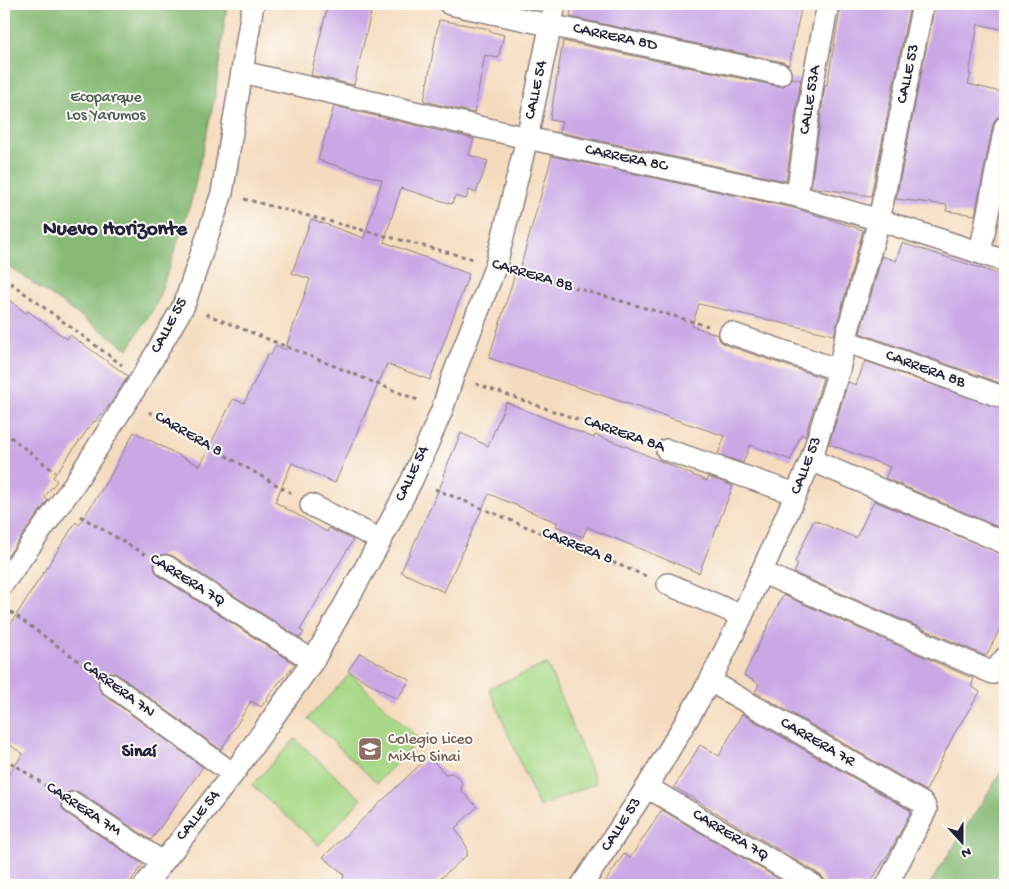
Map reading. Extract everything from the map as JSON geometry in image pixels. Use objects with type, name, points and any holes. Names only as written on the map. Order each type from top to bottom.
[{"type":"street","name":"CALLE 55","points":[[4,582],[73,486],[141,379],[184,305],[222,193],[252,4]]},
{"type":"street","name":"CARRERA 8D","points":[[450,4],[780,74]]},
{"type":"street","name":"CALLE 54","points":[[145,885],[234,774],[313,662],[382,540],[412,480],[442,410],[453,376],[496,265],[527,138],[555,4]]},
{"type":"street","name":"CALLE 53A","points":[[797,196],[813,81],[828,4]]},
{"type":"street","name":"CALLE 53","points":[[582,885],[647,786],[710,681],[742,616],[811,460],[839,370],[845,341],[879,220],[923,4]]},
{"type":"street","name":"CARRERA 8C","points":[[242,72],[527,138],[797,196],[879,220],[1005,261]]},
{"type":"street","points":[[980,253],[1005,127]]},
{"type":"street","points":[[730,332],[839,370]]},
{"type":"street","name":"CARRERA 8B","points":[[845,341],[1005,398]]},
{"type":"street","name":"CARRERA 8A","points":[[667,450],[796,494]]},
{"type":"street","points":[[811,460],[1005,543]]},
{"type":"street","points":[[311,505],[382,540]]},
{"type":"street","name":"CARRERA 7Q","points":[[166,566],[313,662]]},
{"type":"street","points":[[761,572],[999,666]]},
{"type":"street","points":[[668,584],[742,616]]},
{"type":"street","name":"CARRERA 7R","points":[[710,681],[924,804],[926,810],[887,885]]},
{"type":"street","name":"CARRERA 7N","points":[[110,684],[234,774]]},
{"type":"street","name":"CARRERA 7Q","points":[[647,786],[813,885]]},
{"type":"street","name":"CARRERA 7M","points":[[73,803],[162,862]]},
{"type":"path","name":"CARRERA 8B","points":[[222,193],[496,265],[730,332]]},
{"type":"path","points":[[4,278],[141,379]]},
{"type":"path","points":[[184,305],[442,410]]},
{"type":"path","name":"CARRERA 8A","points":[[453,376],[667,450]]},
{"type":"path","name":"CARRERA 8","points":[[127,400],[311,505]]},
{"type":"path","points":[[4,432],[73,486]]},
{"type":"path","name":"CARRERA 8","points":[[412,480],[668,584]]},
{"type":"path","name":"CARRERA 7Q","points":[[60,504],[166,566]]},
{"type":"path","name":"CARRERA 7N","points":[[4,606],[110,684]]},
{"type":"path","name":"CARRERA 7M","points":[[4,758],[73,803]]},
{"type":"green space","name":"Ecoparque Los Yarumos","points":[[4,4],[227,4],[215,96],[191,202],[157,303],[128,349],[4,263]]},
{"type":"green space","points":[[547,664],[596,783],[539,807],[489,688]]},
{"type":"green space","points":[[350,674],[419,739],[377,783],[308,718]]},
{"type":"green space","points":[[295,739],[361,799],[319,845],[252,785]]},
{"type":"green space","points":[[1005,766],[1005,885],[929,885]]},
{"type":"building","points":[[328,4],[373,4],[354,85],[311,75]]},
{"type":"building","points":[[572,4],[802,4],[789,65],[783,62],[570,17]]},
{"type":"building","points":[[841,4],[910,4],[871,196],[811,187],[825,85],[827,85]]},
{"type":"building","points":[[935,4],[1005,4],[1005,30],[978,24],[969,74],[971,74],[968,84],[1005,93],[1005,115],[996,118],[993,125],[975,215],[946,211],[947,205],[896,199]]},
{"type":"building","points":[[439,20],[490,29],[489,31],[504,35],[498,58],[485,55],[474,113],[424,101]]},
{"type":"building","points":[[563,41],[777,86],[784,86],[791,78],[801,80],[786,181],[559,132],[562,122],[550,120]]},
{"type":"building","points":[[334,106],[474,139],[469,155],[488,161],[476,193],[469,190],[466,199],[455,196],[452,204],[401,188],[384,242],[469,274],[430,380],[387,364],[335,483],[292,463],[275,502],[327,532],[329,528],[353,540],[300,630],[304,632],[300,638],[173,556],[161,555],[155,560],[155,571],[159,576],[295,664],[261,707],[251,701],[221,750],[117,674],[111,672],[100,676],[99,689],[103,694],[203,767],[151,840],[79,792],[68,792],[62,797],[62,808],[66,813],[143,864],[128,885],[4,885],[4,781],[23,754],[4,741],[4,634],[76,522],[79,525],[110,476],[134,432],[200,466],[233,399],[244,403],[268,354],[271,355],[276,345],[285,350],[310,279],[292,273],[311,219],[364,238],[382,180],[318,160]]},
{"type":"building","points":[[552,156],[794,208],[863,230],[834,335],[699,304],[692,326],[718,335],[720,341],[726,345],[823,378],[805,436],[801,434],[791,460],[750,445],[743,463],[718,454],[725,436],[489,358],[515,274],[518,275]]},
{"type":"building","points":[[1005,190],[1005,218],[1000,218]]},
{"type":"building","points":[[902,243],[1005,276],[1005,385],[860,333],[882,256],[896,261]]},
{"type":"building","points":[[4,296],[26,313],[28,311],[67,339],[70,335],[128,376],[111,403],[94,421],[53,477],[57,481],[44,497],[48,500],[4,561]]},
{"type":"building","points":[[865,361],[1005,410],[1005,530],[885,478],[890,467],[829,444],[848,382],[856,385]]},
{"type":"building","points":[[506,402],[594,438],[595,435],[623,445],[707,481],[709,477],[733,486],[699,573],[587,527],[583,537],[556,526],[558,523],[489,494],[444,592],[401,572],[445,476],[443,475],[461,433],[488,446]]},
{"type":"building","points":[[874,501],[1005,555],[1005,619],[986,656],[794,573],[798,564],[795,562],[814,520],[856,538]]},
{"type":"building","points":[[783,595],[974,679],[971,686],[980,692],[954,734],[926,791],[755,692],[759,684],[744,675]]},
{"type":"building","points":[[360,653],[410,680],[397,699],[348,671]]},
{"type":"building","points":[[742,714],[911,811],[892,848],[869,885],[825,885],[824,879],[819,874],[674,787],[700,745],[719,756]]},
{"type":"building","points":[[429,756],[445,774],[452,773],[458,777],[462,783],[461,790],[477,807],[455,828],[467,847],[467,855],[433,885],[342,885],[344,874],[323,857]]},
{"type":"building","points":[[662,810],[789,885],[603,885],[624,854],[630,858]]},
{"type":"place","name":"Colegio Liceo Mixto Sinai","points":[[370,749]]},
{"type":"district","name":"Nuevo Horizonte","points":[[115,230]]},
{"type":"district","name":"Sinaí","points":[[139,752]]}]
